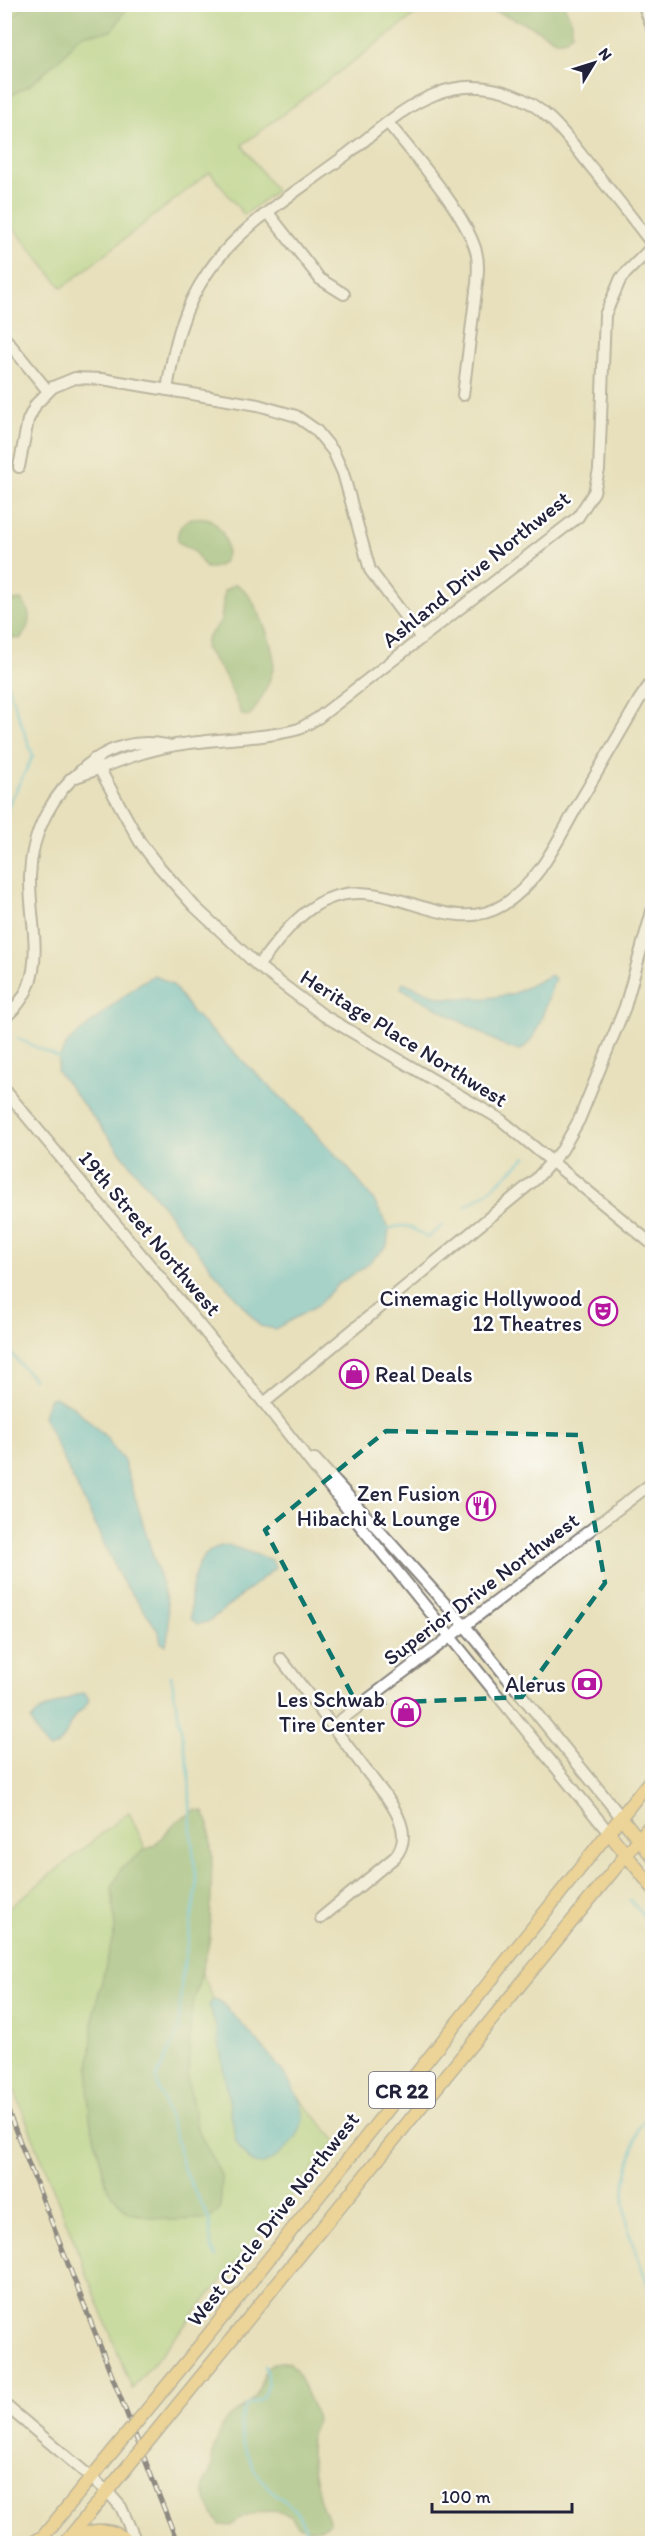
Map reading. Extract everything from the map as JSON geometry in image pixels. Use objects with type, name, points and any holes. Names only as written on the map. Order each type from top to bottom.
[{"type":"main road","name":"West Circle Drive Northwest","points":[[37,2542],[196,2349],[652,1778]]},
{"type":"main road","name":"19th Street Northwest","points":[[621,1817],[652,1856]]},
{"type":"main road","name":"West Circle Drive Northwest","points":[[65,2542],[652,1822]]},
{"type":"main road","name":"19th Street Northwest","points":[[609,1833],[652,1887]]},
{"type":"main road","points":[[65,2542],[90,2531],[106,2530],[120,2535],[130,2544]]},
{"type":"street","points":[[642,4],[652,27]]},
{"type":"street","points":[[166,390],[180,324],[194,293],[226,250],[269,214],[388,123],[428,96],[456,88],[495,89],[523,98],[558,126],[652,245]]},
{"type":"street","points":[[388,123],[456,211],[476,251],[477,283],[463,394]]},
{"type":"street","points":[[269,214],[315,273],[326,284],[344,294]]},
{"type":"street","name":"Ashland Drive Northwest","points":[[4,1018],[24,999],[32,980],[36,958],[30,877],[37,834],[46,812],[70,779],[97,764],[170,746],[299,729],[318,718],[571,523],[590,502],[597,483],[600,458],[605,315],[621,278],[652,245]]},
{"type":"street","points":[[4,337],[48,391]]},
{"type":"street","points":[[19,467],[28,420],[36,404],[48,391],[67,381],[83,377],[274,408],[296,416],[316,430],[333,451],[339,462],[370,570],[421,638]]},
{"type":"street","points":[[258,966],[296,920],[329,899],[350,894],[374,893],[399,898],[443,913],[473,915],[501,906],[527,886],[549,855],[652,681]]},
{"type":"street","name":"Heritage Place Northwest","points":[[97,764],[140,842],[194,906],[258,966],[323,1015],[492,1114],[652,1244]]},
{"type":"street","points":[[264,1403],[536,1179],[552,1162],[579,1120],[625,1007],[652,910]]},
{"type":"street","name":"19th Street Northwest","points":[[4,1089],[264,1403],[450,1638],[609,1833]]},
{"type":"street","name":"19th Street Northwest","points":[[264,1403],[382,1531],[465,1626],[621,1817]]},
{"type":"street","name":"Superior Drive Northwest","points":[[333,1726],[652,1483]]},
{"type":"street","points":[[281,1659],[394,1808],[399,1816],[403,1837],[400,1851],[389,1864],[321,1918]]},
{"type":"street","points":[[4,2404],[107,2491],[121,2508],[137,2544]]},
{"type":"highlighted area","points":[[386,1431],[579,1435],[605,1583],[522,1697],[357,1704],[265,1530]]},
{"type":"green space","points":[[27,4],[129,5],[112,31],[86,34],[77,38],[65,54],[30,85],[5,99],[5,23]]},
{"type":"green space","points":[[4,5],[428,5],[242,145],[276,191],[244,215],[210,172],[62,288],[5,217]]},
{"type":"green space","points":[[479,5],[564,5],[572,22],[572,33],[566,39],[557,41],[529,25]]},
{"type":"green space","points":[[191,518],[204,518],[213,522],[224,537],[227,554],[224,562],[217,567],[206,568],[193,550],[178,542],[180,528]]},
{"type":"green space","points":[[235,584],[242,588],[255,606],[266,630],[274,661],[272,674],[265,690],[249,716],[242,715],[225,676],[205,648],[206,639],[221,621],[224,591]]},
{"type":"green space","points":[[4,594],[11,601],[21,600],[29,614],[28,624],[20,639],[13,638],[5,631]]},
{"type":"green space","points":[[196,1810],[204,1812],[209,1825],[212,1856],[210,1939],[191,2013],[188,2081],[197,2128],[222,2177],[220,2210],[209,2219],[169,2220],[128,2213],[108,2190],[90,2120],[88,2085],[94,2012],[115,1929],[112,1888],[121,1869],[143,1851],[154,1846],[176,1822]]},
{"type":"green space","points":[[129,1812],[217,2007],[337,2141],[132,2389],[5,2066],[5,1911]]},
{"type":"green space","points":[[289,2362],[295,2368],[314,2410],[316,2421],[311,2433],[310,2454],[320,2501],[329,2523],[310,2529],[298,2525],[288,2515],[266,2512],[251,2515],[231,2526],[220,2525],[208,2505],[204,2487],[212,2467],[212,2453],[225,2421],[251,2401],[257,2393],[265,2372],[272,2364]]},
{"type":"water","points":[[154,975],[173,985],[193,1013],[287,1103],[347,1167],[373,1199],[389,1229],[387,1246],[362,1269],[339,1283],[317,1306],[275,1329],[260,1326],[212,1269],[57,1071],[59,1058],[69,1041],[140,983]]},
{"type":"water","points":[[551,975],[555,979],[538,1028],[528,1044],[521,1050],[508,1048],[401,988],[403,982],[446,998],[488,998],[513,994]]},
{"type":"water","points":[[54,1397],[71,1405],[87,1419],[105,1436],[124,1461],[167,1602],[169,1629],[166,1645],[161,1643],[159,1633],[150,1618],[122,1581],[43,1416],[49,1399]]},
{"type":"water","points":[[228,1545],[272,1560],[275,1568],[208,1622],[197,1624],[191,1619],[191,1595],[196,1572],[207,1553]]},
{"type":"water","points":[[81,1693],[86,1694],[89,1700],[87,1704],[75,1716],[62,1741],[49,1749],[39,1737],[31,1720],[40,1711]]},
{"type":"water","points":[[214,1999],[220,2001],[270,2056],[294,2089],[301,2104],[303,2117],[294,2140],[276,2157],[262,2165],[246,2157],[236,2141],[216,2026],[209,2005]]},
{"type":"waterway","points":[[4,676],[33,756],[8,806],[4,828]]},
{"type":"waterway","points":[[17,1038],[59,1058]]},
{"type":"waterway","points":[[466,1206],[489,1191],[526,1157]]},
{"type":"waterway","points":[[389,1229],[405,1226],[418,1231],[427,1238],[442,1226]]},
{"type":"waterway","points":[[4,1345],[33,1379]]},
{"type":"waterway","points":[[171,1676],[189,1772],[191,1832],[197,1887],[182,1976],[178,2032],[156,2079],[178,2144],[182,2166],[209,2219],[211,2247],[216,2257]]},
{"type":"waterway","points":[[630,1900],[652,1925]]},
{"type":"waterway","points":[[652,2110],[638,2129],[625,2182],[624,2201],[629,2233],[652,2296]]},
{"type":"waterway","points":[[265,2366],[266,2392],[259,2400],[246,2406],[242,2416],[242,2438],[255,2471],[272,2491],[291,2506],[299,2516],[309,2544]]},
{"type":"railway","points":[[4,2101],[178,2544]]},
{"type":"place","name":"Cinemagic Hollywood 12 Theatres","points":[[603,1311]]},
{"type":"place","name":"Real Deals","points":[[354,1374]]},
{"type":"place","name":"Zen Fusion Hibachi & Lounge","points":[[481,1506]]},
{"type":"place","name":"Alerus","points":[[587,1684]]},
{"type":"place","name":"Les Schwab Tire Center","points":[[406,1712]]}]
